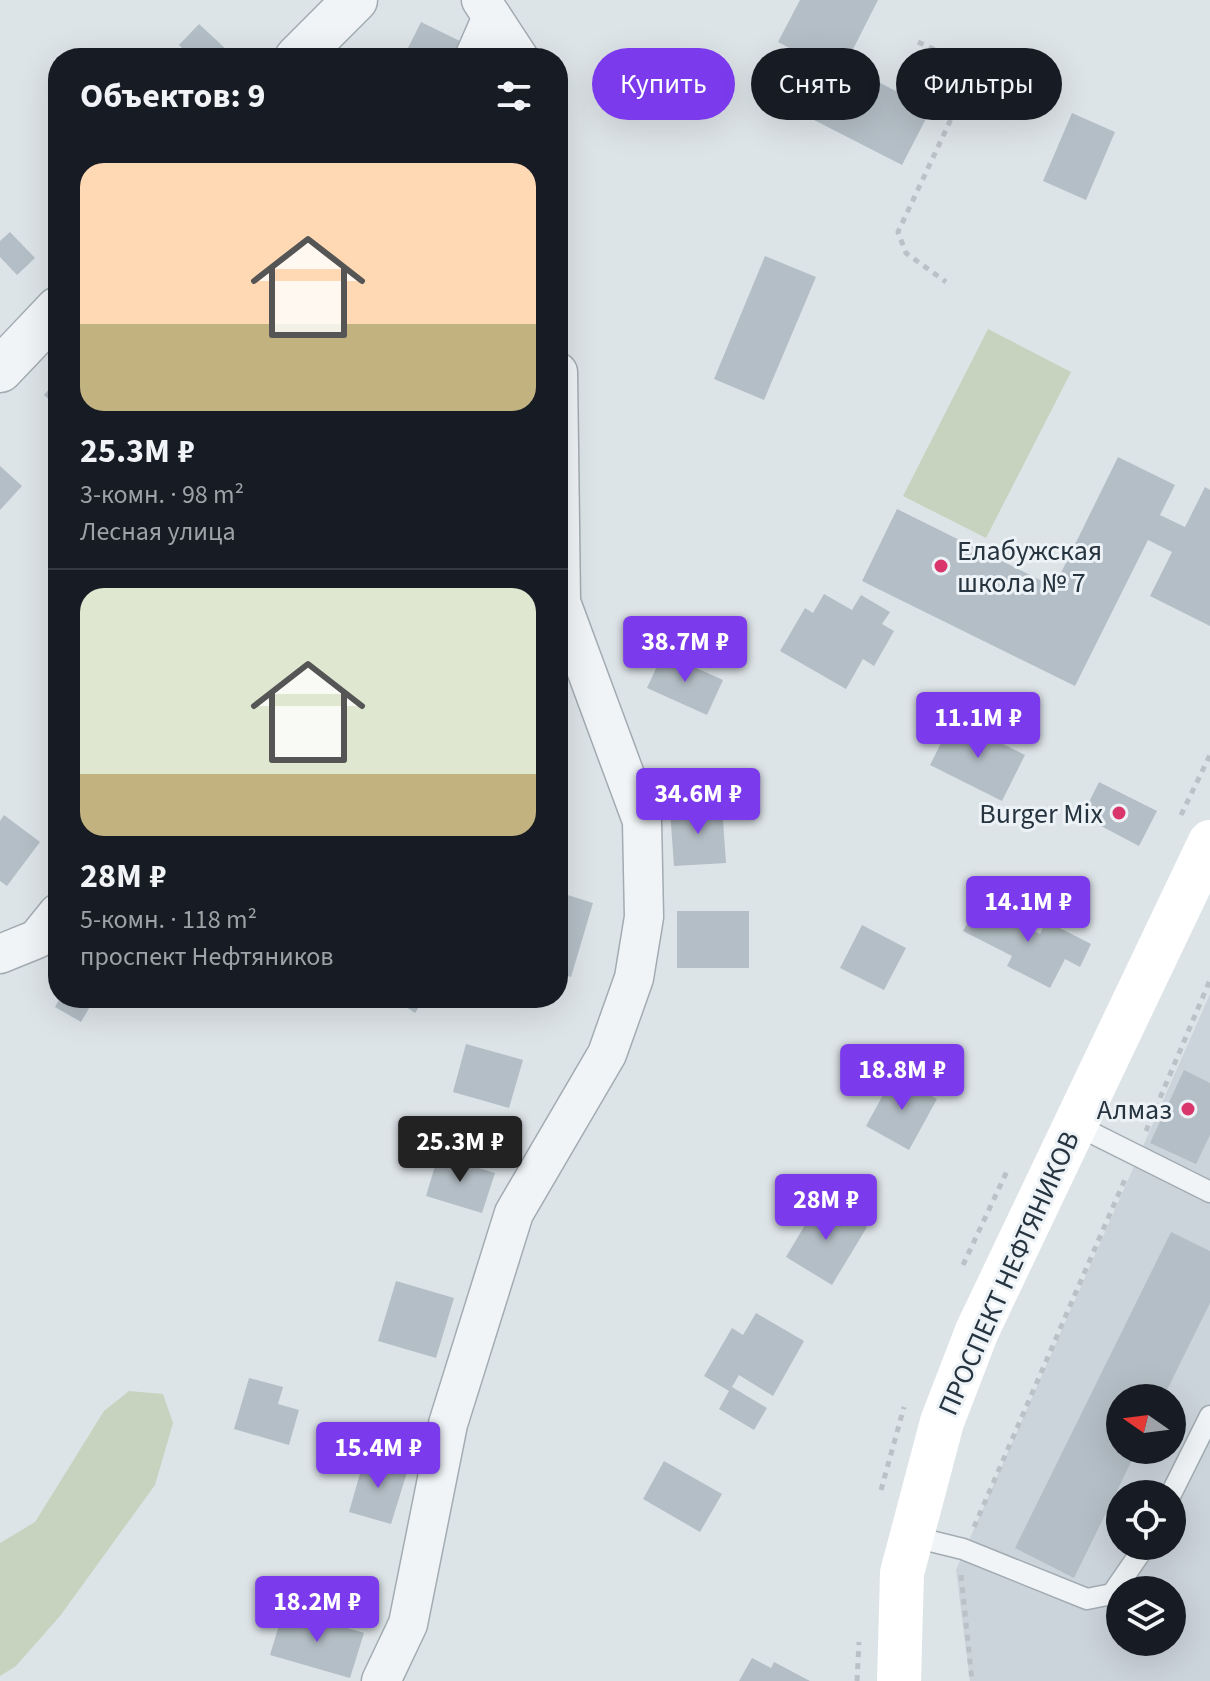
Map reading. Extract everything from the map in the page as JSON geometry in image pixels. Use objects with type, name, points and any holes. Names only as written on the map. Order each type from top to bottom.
[{"type":"main road","name":"ПРОСПЕКТ НЕФТЯНИКОВ","points":[[899,1681],[902,1573],[942,1422],[977,1331],[1210,842]]},
{"type":"street","points":[[307,48],[355,0]]},
{"type":"street","points":[[477,48],[487,9]]},
{"type":"street","points":[[487,9],[512,48]]},
{"type":"street","points":[[0,370],[48,320]]},
{"type":"street","points":[[381,1681],[408,1624],[448,1424],[514,1213],[607,1054],[634,978],[644,917],[642,821],[568,621]]},
{"type":"street","points":[[0,954],[37,939],[48,925]]},
{"type":"lane","points":[[1074,1124],[1210,1192]]},
{"type":"lane","points":[[1178,1480],[1210,1416]]},
{"type":"lane","points":[[910,1536],[963,1549],[1087,1599],[1112,1594],[1135,1560]]},
{"type":"path","points":[[918,42],[975,68],[898,232],[906,253],[946,282]]},
{"type":"path","points":[[972,1681],[961,1576],[963,1549],[1210,980]]},
{"type":"shaded area","points":[[1210,994],[1210,1681],[970,1681],[956,1570]]},
{"type":"green space","points":[[988,329],[1071,372],[986,538],[903,496]]},
{"type":"green space","points":[[129,1391],[163,1394],[173,1423],[155,1485],[60,1616],[16,1666],[0,1676],[0,1543],[35,1522],[104,1411]]},
{"type":"building","points":[[800,0],[878,0],[854,48],[789,48],[778,42]]},
{"type":"building","points":[[421,22],[468,45],[467,48],[408,48]]},
{"type":"building","points":[[199,24],[225,48],[182,48],[179,45]]},
{"type":"building","points":[[880,83],[896,91],[896,120],[925,120],[902,165],[814,120],[880,120]]},
{"type":"building","points":[[1072,113],[1115,132],[1086,200],[1043,181]]},
{"type":"building","points":[[10,232],[35,258],[17,275],[0,257],[0,241]]},
{"type":"building","points":[[765,256],[816,277],[764,400],[714,379]]},
{"type":"building","name":"Елабужская школа № 7","points":[[1118,457],[1175,485],[1160,515],[1185,527],[1205,487],[1210,490],[1210,626],[1150,596],[1172,552],[1148,540],[1075,686],[862,581],[897,509],[1054,587]]},
{"type":"building","points":[[0,466],[22,486],[0,510]]},
{"type":"building","points":[[824,594],[852,610],[861,595],[890,612],[882,624],[894,631],[874,666],[863,659],[846,689],[780,651],[805,608],[813,613]]},
{"type":"building","points":[[663,653],[723,680],[707,715],[647,688]]},
{"type":"building","points":[[953,719],[1025,755],[1002,801],[930,765]]},
{"type":"building","name":"Burger Mix","points":[[1099,782],[1157,811],[1139,846],[1082,816]]},
{"type":"building","points":[[722,806],[726,863],[674,866],[670,810]]},
{"type":"building","points":[[4,815],[40,842],[7,886],[0,881],[0,821]]},
{"type":"building","points":[[568,895],[593,903],[571,977],[568,976]]},
{"type":"building","points":[[979,902],[1040,934],[1046,921],[1091,944],[1080,967],[1065,959],[1050,988],[1007,966],[1012,956],[963,931]]},
{"type":"building","points":[[677,911],[749,911],[749,968],[677,968]]},
{"type":"building","points":[[862,925],[906,948],[884,990],[840,968]]},
{"type":"building","points":[[57,1008],[89,1008],[81,1022]]},
{"type":"building","points":[[466,1044],[523,1060],[509,1108],[453,1092]]},
{"type":"building","name":"Алмаз","points":[[1184,1070],[1210,1083],[1210,1135],[1196,1164],[1150,1143]]},
{"type":"building","points":[[894,1075],[937,1099],[909,1150],[866,1126]]},
{"type":"building","points":[[438,1156],[495,1173],[482,1213],[426,1196]]},
{"type":"building","points":[[821,1198],[867,1227],[832,1285],[786,1257]]},
{"type":"building","points":[[1171,1232],[1210,1251],[1210,1303],[1170,1384],[1106,1384],[1106,1464],[1130,1464],[1122,1480],[1106,1480],[1106,1513],[1074,1578],[1015,1548]]},
{"type":"building","points":[[396,1281],[454,1298],[436,1358],[378,1341]]},
{"type":"building","points":[[756,1313],[804,1341],[773,1396],[739,1375],[732,1387],[767,1408],[754,1430],[719,1409],[729,1391],[704,1376],[732,1328],[743,1335]]},
{"type":"building","points":[[249,1378],[283,1387],[278,1404],[299,1410],[289,1445],[234,1429]]},
{"type":"building","points":[[365,1456],[408,1469],[391,1524],[349,1512]]},
{"type":"building","points":[[664,1461],[722,1494],[700,1532],[643,1499]]},
{"type":"building","points":[[284,1609],[364,1633],[350,1678],[270,1655]]},
{"type":"building","points":[[752,1658],[771,1668],[774,1662],[810,1681],[739,1681]]},
{"type":"place","name":"Елабужская школа № 7","points":[[941,566]]},
{"type":"place","name":"Burger Mix","points":[[1119,813]]},
{"type":"place","name":"Алмаз","points":[[1188,1109]]}]
